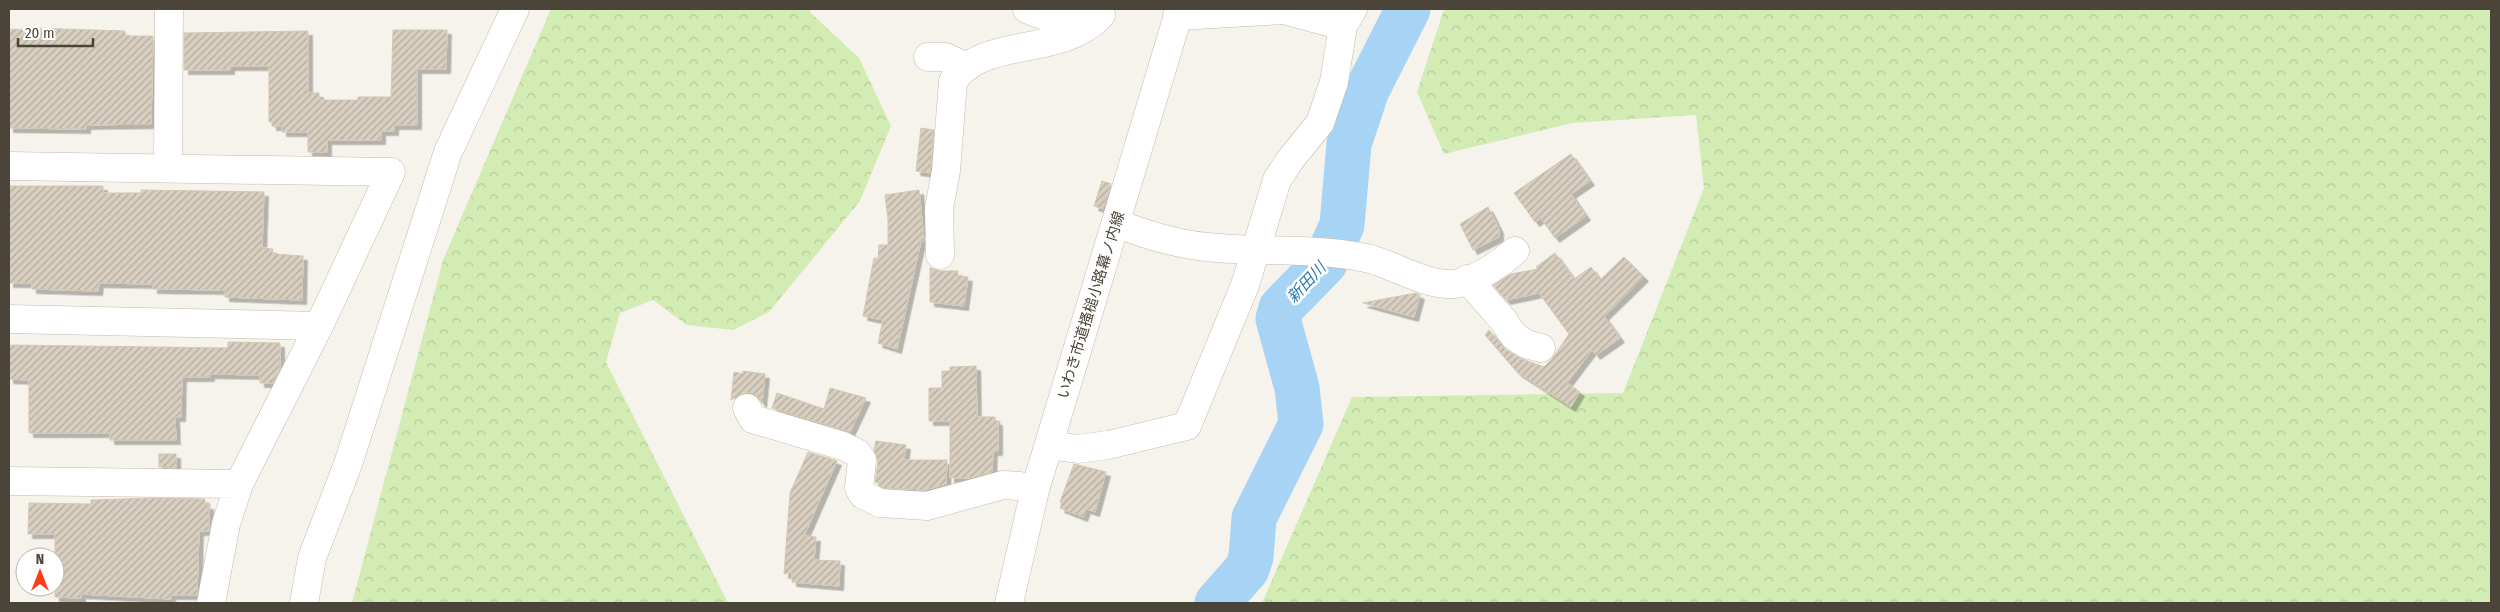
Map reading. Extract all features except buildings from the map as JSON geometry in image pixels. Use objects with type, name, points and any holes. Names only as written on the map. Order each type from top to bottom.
[{"type":"street","points":[[168,167],[169,9]]},
{"type":"street","points":[[304,603],[312,558],[348,464],[448,152],[515,9]]},
{"type":"street","points":[[1027,9],[1042,16],[1066,19],[1109,12]]},
{"type":"street","points":[[1048,445],[1078,449],[1093,447],[1187,426],[1245,286],[1277,180],[1290,160],[1320,123],[1334,82],[1338,48],[1348,17],[1284,10],[1179,12]]},
{"type":"street","points":[[940,255],[939,208],[946,171],[953,81],[960,72],[987,56],[1062,40],[1090,27],[1109,12]]},
{"type":"street","name":"いわき市道搔槌小路幕ノ内線","points":[[1008,603],[1035,490],[1048,445],[1179,12]]},
{"type":"street","points":[[928,56],[945,56],[967,67]]},
{"type":"street","points":[[9,166],[391,172],[319,326],[239,484],[226,524],[211,603]]},
{"type":"street","points":[[1116,223],[1150,237],[1208,248],[1331,253],[1368,258],[1436,283],[1460,283],[1498,266],[1515,251]]},
{"type":"street","points":[[1467,279],[1503,320],[1514,336],[1526,344],[1541,348]]},
{"type":"street","points":[[9,319],[319,326]]},
{"type":"street","points":[[748,408],[753,419],[844,446],[857,453],[862,460],[859,488],[863,496],[880,503],[927,506],[1004,485],[1020,486],[1035,490]]},
{"type":"street","points":[[9,481],[239,484]]},
{"type":"green space","points":[[551,9],[810,9],[810,12],[859,58],[891,126],[860,201],[769,312],[733,330],[687,325],[653,300],[620,313],[606,362],[728,603],[352,603],[443,260]]},
{"type":"green space","points":[[1444,9],[2491,9],[2491,603],[1262,603],[1352,397],[1623,393],[1704,188],[1696,115],[1572,123],[1444,154],[1417,92]]},
{"type":"waterway","name":"新田川","points":[[1217,603],[1247,569],[1251,557],[1254,518],[1301,424],[1297,388],[1278,319],[1281,308],[1325,263],[1342,225],[1349,144],[1367,90],[1408,9]]}]
